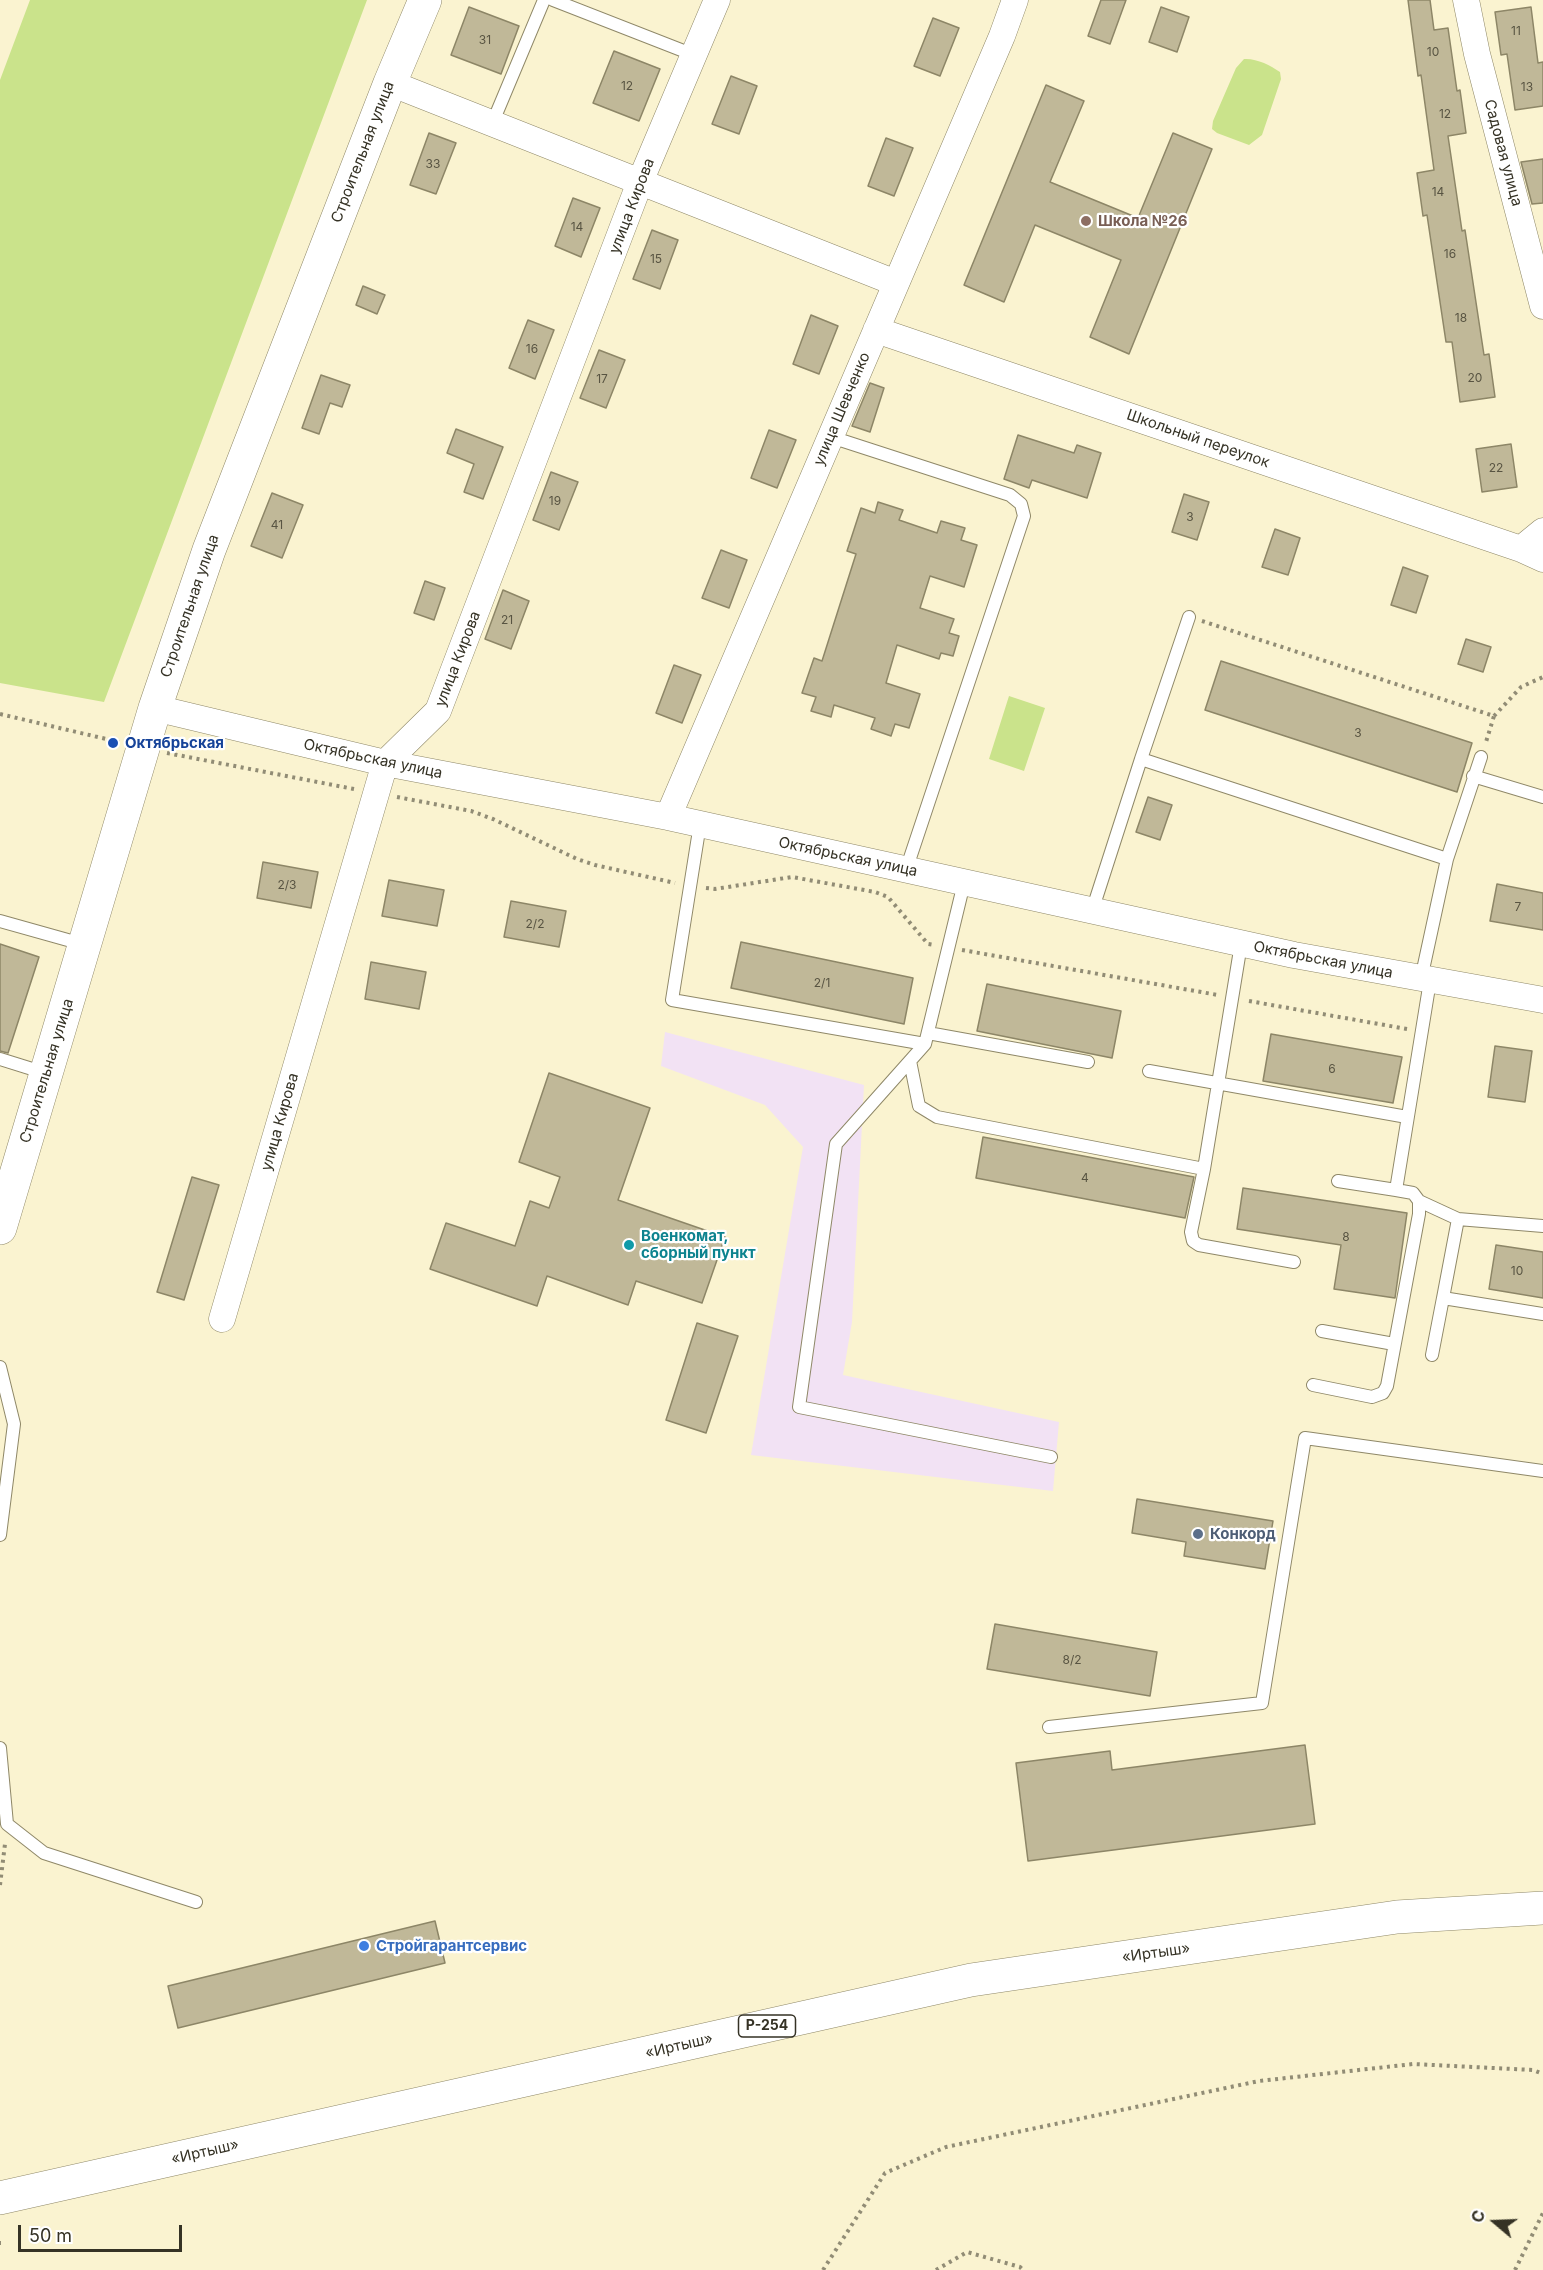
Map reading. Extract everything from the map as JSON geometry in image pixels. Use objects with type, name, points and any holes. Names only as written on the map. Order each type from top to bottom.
[{"type":"main road","name":"Строительная улица","points":[[0,1228],[155,708],[209,550],[390,83],[425,0]]},
{"type":"main road","name":"«Иртыш»","points":[[0,2198],[971,1980],[1397,1917],[1543,1908]]},
{"type":"street","name":"улица Шевченко","points":[[668,818],[1002,36],[1014,0]]},
{"type":"street","name":"Садовая улица","points":[[1466,0],[1477,54],[1543,306]]},
{"type":"street","name":"улица Кирова","points":[[222,1319],[385,763],[438,711],[640,182],[694,55],[711,2]]},
{"type":"street","points":[[390,83],[896,283]]},
{"type":"street","name":"Школьный переулок","points":[[876,330],[1532,554],[1543,531]]},
{"type":"street","name":"Октябрьская улица","points":[[155,708],[385,763],[700,824],[1241,944],[1425,980],[1543,1000]]},
{"type":"lane","points":[[492,124],[544,0]]},
{"type":"lane","points":[[553,0],[694,55]]},
{"type":"lane","points":[[831,437],[1010,495],[1021,504],[1024,516],[906,870]]},
{"type":"lane","points":[[1092,911],[1189,617]]},
{"type":"lane","points":[[1396,1190],[1422,1031],[1425,980],[1447,859],[1481,757]]},
{"type":"lane","points":[[1141,759],[1447,859]]},
{"type":"lane","points":[[1473,776],[1543,797]]},
{"type":"lane","points":[[700,824],[672,1000],[1089,1062]]},
{"type":"lane","points":[[964,883],[927,1039],[836,1144],[799,1407],[1051,1457]]},
{"type":"lane","points":[[0,921],[85,945]]},
{"type":"lane","points":[[1241,944],[1204,1169],[1191,1232],[1193,1241],[1199,1245],[1294,1262]]},
{"type":"lane","points":[[0,1059],[46,1073]]},
{"type":"lane","points":[[910,1061],[919,1106],[937,1117],[1204,1169]]},
{"type":"lane","points":[[1149,1071],[1407,1117]]},
{"type":"lane","points":[[1338,1181],[1413,1193],[1419,1201],[1458,1219],[1543,1226]]},
{"type":"lane","points":[[1313,1385],[1371,1397],[1383,1393],[1387,1386],[1419,1214],[1419,1201]]},
{"type":"lane","points":[[1432,1355],[1458,1219]]},
{"type":"lane","points":[[1443,1298],[1543,1314]]},
{"type":"lane","points":[[1322,1331],[1394,1344]]},
{"type":"lane","points":[[0,1367],[14,1424],[0,1535]]},
{"type":"lane","points":[[1049,1727],[1262,1703],[1305,1438],[1543,1471]]},
{"type":"lane","points":[[0,1748],[8,1824],[44,1853],[196,1902]]},
{"type":"path","points":[[1189,617],[1494,716]]},
{"type":"path","points":[[1481,757],[1494,716],[1521,687],[1543,677]]},
{"type":"path","points":[[0,714],[143,747],[471,811],[577,859],[690,886],[715,889],[792,877],[875,892],[888,897],[927,944],[1422,1031]]},
{"type":"path","points":[[0,1885],[8,1824]]},
{"type":"path","points":[[823,2270],[885,2173],[946,2147],[1258,2081],[1413,2064],[1533,2070],[1543,2074]]},
{"type":"path","points":[[1515,2270],[1543,2213]]},
{"type":"path","points":[[936,2270],[967,2252],[1020,2267],[1023,2270]]},
{"type":"shaded area","points":[[665,1032],[864,1085],[852,1322],[843,1375],[1059,1422],[1053,1491],[751,1455],[803,1147],[765,1105],[661,1066]]},
{"type":"green space","points":[[30,0],[367,0],[104,702],[0,683],[0,80]]},
{"type":"green space","points":[[1244,59],[1258,61],[1272,67],[1280,72],[1281,79],[1262,135],[1249,145],[1212,129],[1213,121],[1236,68]]},
{"type":"green space","points":[[1009,696],[1045,708],[1024,771],[989,759]]},
{"type":"building","points":[[1101,0],[1126,0],[1110,44],[1088,36]]},
{"type":"building","points":[[1408,0],[1430,0],[1434,30],[1448,28],[1466,133],[1448,136],[1484,355],[1489,354],[1495,397],[1460,402],[1452,342],[1446,342],[1427,215],[1423,216],[1417,173],[1434,170]]},
{"type":"building","points":[[469,7],[519,26],[501,74],[451,55]]},
{"type":"building","points":[[1161,7],[1189,17],[1177,52],[1149,42]]},
{"type":"building","points":[[1531,7],[1538,63],[1543,62],[1543,106],[1515,110],[1507,54],[1501,55],[1495,12]]},
{"type":"building","points":[[933,18],[959,28],[940,76],[914,66]]},
{"type":"building","points":[[614,51],[660,69],[639,121],[593,103]]},
{"type":"building","points":[[731,76],[757,86],[739,134],[712,124]]},
{"type":"building","name":"Школа №26","points":[[1046,85],[1084,101],[1050,182],[1138,218],[1173,133],[1212,149],[1129,354],[1090,337],[1121,260],[1035,225],[1004,302],[964,285]]},
{"type":"building","points":[[429,133],[456,143],[436,194],[410,185]]},
{"type":"building","points":[[886,138],[913,148],[894,196],[868,186]]},
{"type":"building","points":[[1543,159],[1543,203],[1532,204],[1521,162]]},
{"type":"building","points":[[573,198],[600,208],[581,257],[555,246]]},
{"type":"building","points":[[652,230],[678,240],[660,289],[633,279]]},
{"type":"building","points":[[363,286],[385,295],[377,314],[356,305]]},
{"type":"building","points":[[811,315],[838,326],[819,374],[793,364]]},
{"type":"building","points":[[528,320],[554,330],[535,379],[509,368]]},
{"type":"building","points":[[599,350],[625,360],[606,408],[580,398]]},
{"type":"building","points":[[321,375],[350,385],[342,407],[330,403],[319,434],[302,428]]},
{"type":"building","points":[[870,383],[884,388],[870,432],[852,426]]},
{"type":"building","points":[[456,429],[503,447],[483,499],[464,492],[474,464],[447,453]]},
{"type":"building","points":[[769,430],[796,440],[777,488],[751,478]]},
{"type":"building","points":[[1018,435],[1074,453],[1077,445],[1101,453],[1087,498],[1032,480],[1029,488],[1004,479]]},
{"type":"building","points":[[1511,444],[1517,487],[1482,492],[1476,449]]},
{"type":"building","points":[[551,472],[578,482],[559,530],[533,520]]},
{"type":"building","points":[[272,493],[303,505],[282,558],[251,546]]},
{"type":"building","points":[[1184,494],[1209,502],[1197,540],[1172,532]]},
{"type":"building","points":[[878,502],[903,510],[899,520],[937,533],[941,521],[965,528],[961,540],[977,545],[964,587],[930,576],[920,608],[954,619],[949,633],[959,636],[953,656],[941,653],[939,659],[897,645],[886,683],[920,694],[909,728],[895,724],[891,736],[871,729],[875,718],[834,705],[831,717],[811,711],[816,697],[802,693],[814,658],[822,661],[856,554],[847,551],[861,508],[875,513]]},
{"type":"building","points":[[1275,529],[1300,538],[1288,575],[1262,567]]},
{"type":"building","points":[[721,550],[747,560],[729,608],[702,598]]},
{"type":"building","points":[[1403,567],[1428,576],[1416,613],[1391,605]]},
{"type":"building","points":[[425,581],[445,588],[434,620],[414,613]]},
{"type":"building","points":[[503,590],[529,601],[511,649],[485,639]]},
{"type":"building","points":[[1466,639],[1491,647],[1483,672],[1458,664]]},
{"type":"building","points":[[1221,661],[1472,743],[1457,792],[1205,710]]},
{"type":"building","points":[[674,665],[701,675],[682,723],[656,713]]},
{"type":"building","points":[[1148,797],[1172,805],[1160,840],[1136,832]]},
{"type":"building","points":[[263,862],[318,872],[311,908],[257,898]]},
{"type":"building","points":[[389,880],[444,890],[437,926],[382,916]]},
{"type":"building","points":[[1497,884],[1543,893],[1543,930],[1490,921]]},
{"type":"building","points":[[511,901],[566,911],[559,947],[504,937]]},
{"type":"building","points":[[741,942],[913,978],[904,1024],[731,988]]},
{"type":"building","points":[[0,944],[39,957],[8,1053],[0,1051]]},
{"type":"building","points":[[371,962],[426,972],[419,1009],[365,999]]},
{"type":"building","points":[[987,984],[1121,1011],[1112,1058],[977,1031]]},
{"type":"building","points":[[1271,1034],[1402,1057],[1393,1103],[1263,1081]]},
{"type":"building","points":[[1495,1046],[1532,1051],[1525,1102],[1488,1097]]},
{"type":"building","name":"Военкомат, сборный пункт","points":[[549,1073],[650,1108],[618,1200],[725,1237],[702,1303],[636,1281],[628,1305],[547,1276],[537,1306],[430,1269],[446,1223],[515,1246],[530,1201],[549,1208],[560,1177],[519,1162]]},
{"type":"building","points":[[983,1137],[1194,1177],[1185,1218],[976,1178]]},
{"type":"building","points":[[192,1177],[219,1185],[184,1300],[157,1292]]},
{"type":"building","points":[[1243,1188],[1407,1213],[1395,1298],[1334,1289],[1341,1245],[1237,1229]]},
{"type":"building","points":[[1496,1245],[1543,1252],[1543,1298],[1489,1289]]},
{"type":"building","points":[[697,1323],[738,1336],[706,1433],[666,1420]]},
{"type":"building","points":[[1137,1499],[1273,1521],[1265,1569],[1184,1556],[1186,1542],[1132,1533]]},
{"type":"building","points":[[995,1624],[1157,1652],[1150,1696],[987,1669]]},
{"type":"building","points":[[1305,1745],[1315,1824],[1028,1861],[1016,1763],[1110,1751],[1112,1770]]},
{"type":"building","points":[[435,1921],[445,1963],[178,2028],[168,1986]]},
{"type":"place","name":"Школа №26","points":[[1086,221]]},
{"type":"place","name":"Октябрьская","points":[[113,743]]},
{"type":"place","name":"Военкомат, сборный пункт","points":[[629,1245]]},
{"type":"place","name":"Конкорд","points":[[1198,1534]]},
{"type":"place","name":"Стройгарантсервис","points":[[364,1946]]}]
